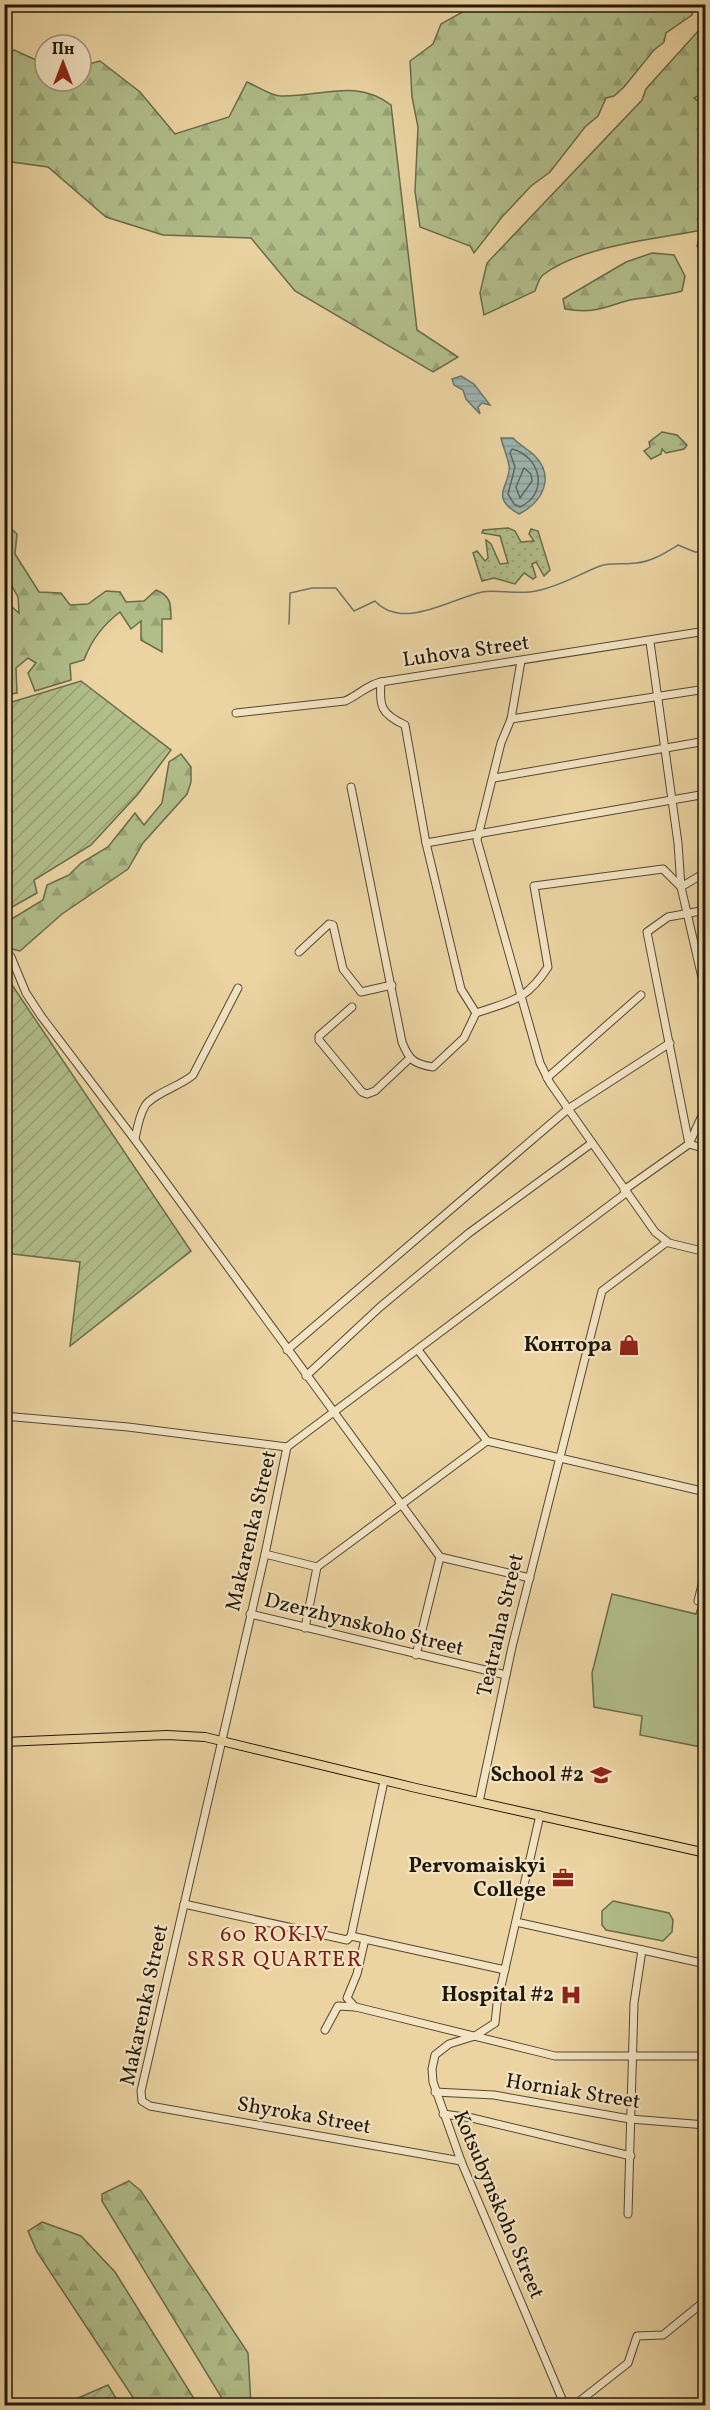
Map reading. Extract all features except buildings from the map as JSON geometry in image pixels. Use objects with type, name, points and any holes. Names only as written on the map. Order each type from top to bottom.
[{"type":"main road","points":[[4,1742],[166,1735],[222,1741],[384,1781],[705,1853]]},
{"type":"street","name":"Luhova Street","points":[[236,713],[345,701],[356,696],[369,685],[381,681],[650,642],[705,631]]},
{"type":"street","points":[[650,642],[681,887],[704,979],[705,995]]},
{"type":"street","points":[[521,661],[511,719],[501,743],[481,834],[477,840],[540,1063],[547,1078],[655,1232],[667,1242],[705,1252]]},
{"type":"street","points":[[381,681],[379,701],[384,712],[405,725],[426,843],[461,989],[476,1013]]},
{"type":"street","points":[[511,719],[705,689]]},
{"type":"street","points":[[494,778],[705,741]]},
{"type":"street","points":[[351,787],[402,1042],[409,1059],[418,1065],[433,1067],[464,1038],[476,1013],[522,998],[535,987],[548,967],[534,886],[663,869],[681,887]]},
{"type":"street","points":[[426,843],[705,794]]},
{"type":"street","points":[[681,887],[705,872]]},
{"type":"street","points":[[689,1144],[647,932],[668,917],[705,910]]},
{"type":"street","points":[[299,952],[329,924],[333,925],[343,969],[361,992],[392,985]]},
{"type":"street","points":[[4,947],[11,957],[26,993],[41,1016],[135,1139],[440,1557],[530,1578]]},
{"type":"street","points":[[135,1139],[141,1115],[149,1101],[186,1082],[194,1075],[238,988]]},
{"type":"street","points":[[547,1078],[641,994]]},
{"type":"street","points":[[352,1007],[319,1035],[319,1040],[362,1092],[367,1094],[375,1091],[409,1059]]},
{"type":"street","points":[[287,1350],[568,1108],[670,1043]]},
{"type":"street","points":[[689,1144],[705,1107]]},
{"type":"street","points":[[306,1376],[380,1307],[469,1233],[592,1143]]},
{"type":"street","points":[[689,1144],[705,1149]]},
{"type":"street","name":"Makarenka Street","points":[[142,2101],[141,2091],[265,1554],[287,1447],[689,1144]]},
{"type":"street","name":"Teatralna Street","points":[[478,1802],[506,1675],[602,1291],[667,1242]]},
{"type":"street","points":[[418,1350],[487,1441],[705,1492]]},
{"type":"street","points":[[4,1416],[128,1427],[287,1447]]},
{"type":"street","points":[[305,1628],[317,1567],[487,1441]]},
{"type":"street","points":[[265,1554],[317,1567]]},
{"type":"street","points":[[416,1656],[440,1557]]},
{"type":"street","points":[[698,1601],[705,1568]]},
{"type":"street","name":"Dzerzhynskoho Street","points":[[250,1614],[416,1656],[506,1675]]},
{"type":"street","points":[[184,1904],[347,1941],[351,1936],[384,1781]]},
{"type":"street","points":[[476,2036],[495,2023],[540,1815]]},
{"type":"street","points":[[516,1922],[705,1964]]},
{"type":"street","points":[[351,1936],[505,1970]]},
{"type":"street","points":[[356,2007],[347,1998],[357,1974],[365,1939]]},
{"type":"street","points":[[628,2214],[634,2003],[642,1950]]},
{"type":"street","points":[[325,2030],[338,2006],[356,2007],[555,2056],[705,2056]]},
{"type":"street","name":"Kotsubynskoho Street","points":[[476,2036],[449,2044],[435,2055],[432,2069],[435,2092],[461,2162],[565,2406]]},
{"type":"street","name":"Horniak Street","points":[[435,2092],[494,2095],[630,2119],[705,2125]]},
{"type":"street","name":"Shyroka Street","points":[[142,2101],[150,2106],[461,2162]]},
{"type":"street","points":[[443,2114],[472,2118],[631,2156]]},
{"type":"street","points":[[579,2406],[581,2400],[628,2362],[637,2336],[663,2335],[705,2300]]},
{"type":"green space","points":[[487,5],[695,5],[692,15],[666,33],[664,42],[654,50],[624,87],[614,96],[606,98],[598,116],[585,127],[550,172],[531,186],[502,217],[474,253],[470,246],[420,227],[415,191],[418,127],[412,97],[410,61],[433,44],[441,24],[466,10]]},
{"type":"green space","points":[[699,30],[705,36],[705,92],[694,98],[705,106],[705,257],[697,246],[702,230],[597,250],[559,265],[542,276],[535,291],[484,315],[480,293],[487,263],[642,100],[646,89]]},
{"type":"green space","points":[[14,50],[33,59],[33,93],[93,93],[93,63],[100,61],[140,92],[175,134],[229,117],[247,82],[277,96],[338,91],[364,92],[391,105],[417,330],[458,357],[433,372],[295,291],[251,238],[163,235],[106,217],[48,167],[5,161],[5,57]]},
{"type":"green space","points":[[652,253],[674,255],[685,276],[682,291],[630,300],[592,310],[565,309],[563,299],[626,262]]},
{"type":"green space","points":[[662,432],[677,435],[687,445],[684,449],[666,453],[662,449],[661,454],[651,459],[644,451],[650,447],[649,442]]},
{"type":"green space","points":[[5,523],[17,534],[15,554],[39,592],[61,593],[70,605],[88,604],[106,591],[120,592],[126,602],[144,601],[156,590],[165,595],[170,605],[171,619],[162,619],[162,652],[141,640],[141,621],[131,629],[120,612],[99,633],[84,660],[70,664],[71,680],[35,691],[28,673],[36,663],[28,658],[16,668],[17,693],[11,694],[5,685],[5,601],[19,613],[18,597],[5,574]]},
{"type":"green space","points":[[508,528],[515,531],[521,542],[534,541],[529,534],[531,529],[538,531],[550,570],[544,576],[536,562],[532,564],[536,577],[533,579],[524,573],[515,584],[494,578],[482,581],[473,553],[477,551],[485,561],[488,558],[486,540],[491,544],[500,564],[508,563],[500,536],[482,533],[483,530]]},
{"type":"green space","points":[[81,681],[171,750],[138,794],[91,845],[34,880],[37,893],[5,911],[5,704]]},
{"type":"green space","points":[[181,754],[191,767],[191,782],[187,794],[143,843],[128,869],[62,914],[20,951],[12,949],[5,939],[5,923],[43,900],[47,885],[69,875],[81,863],[108,847],[135,813],[144,825],[162,803],[169,762]]},
{"type":"green space","points":[[4,973],[191,1251],[70,1346],[80,1262],[5,1253]]},
{"type":"green space","points":[[612,1594],[696,1614],[699,1605],[705,1606],[706,1726],[701,1747],[640,1735],[642,1716],[594,1707],[592,1673]]},
{"type":"green space","points":[[613,1901],[669,1913],[673,1920],[672,1932],[663,1941],[606,1930],[602,1925],[602,1911]]},
{"type":"green space","points":[[129,2181],[141,2191],[248,2353],[251,2405],[226,2405],[102,2201],[102,2194]]},
{"type":"green space","points":[[42,2222],[81,2236],[115,2272],[198,2405],[138,2405],[37,2252],[28,2231]]},
{"type":"green space","points":[[108,2385],[120,2405],[62,2405]]},
{"type":"water","points":[[461,376],[474,384],[490,405],[482,403],[478,407],[480,414],[466,399],[463,390],[454,385],[452,379]]},
{"type":"water","points":[[501,438],[513,438],[535,456],[544,472],[544,488],[540,496],[519,514],[504,502],[503,490],[509,465]]},
{"type":"waterway","points":[[289,624],[290,593],[312,588],[336,588],[354,611],[375,601],[386,610],[413,613],[482,592],[529,592],[545,589],[604,565],[647,561],[678,545],[695,552],[706,552]]},
{"type":"place","name":"Контора","points":[[629,1345]]},
{"type":"place","name":"School #2","points":[[601,1775]]},
{"type":"place","name":"Pervomaiskyi College","points":[[563,1878]]},
{"type":"place","name":"Hospital #2","points":[[571,1995]]},
{"type":"district","name":"60 ROKIV SRSR QUARTER","points":[[275,1948]]}]
